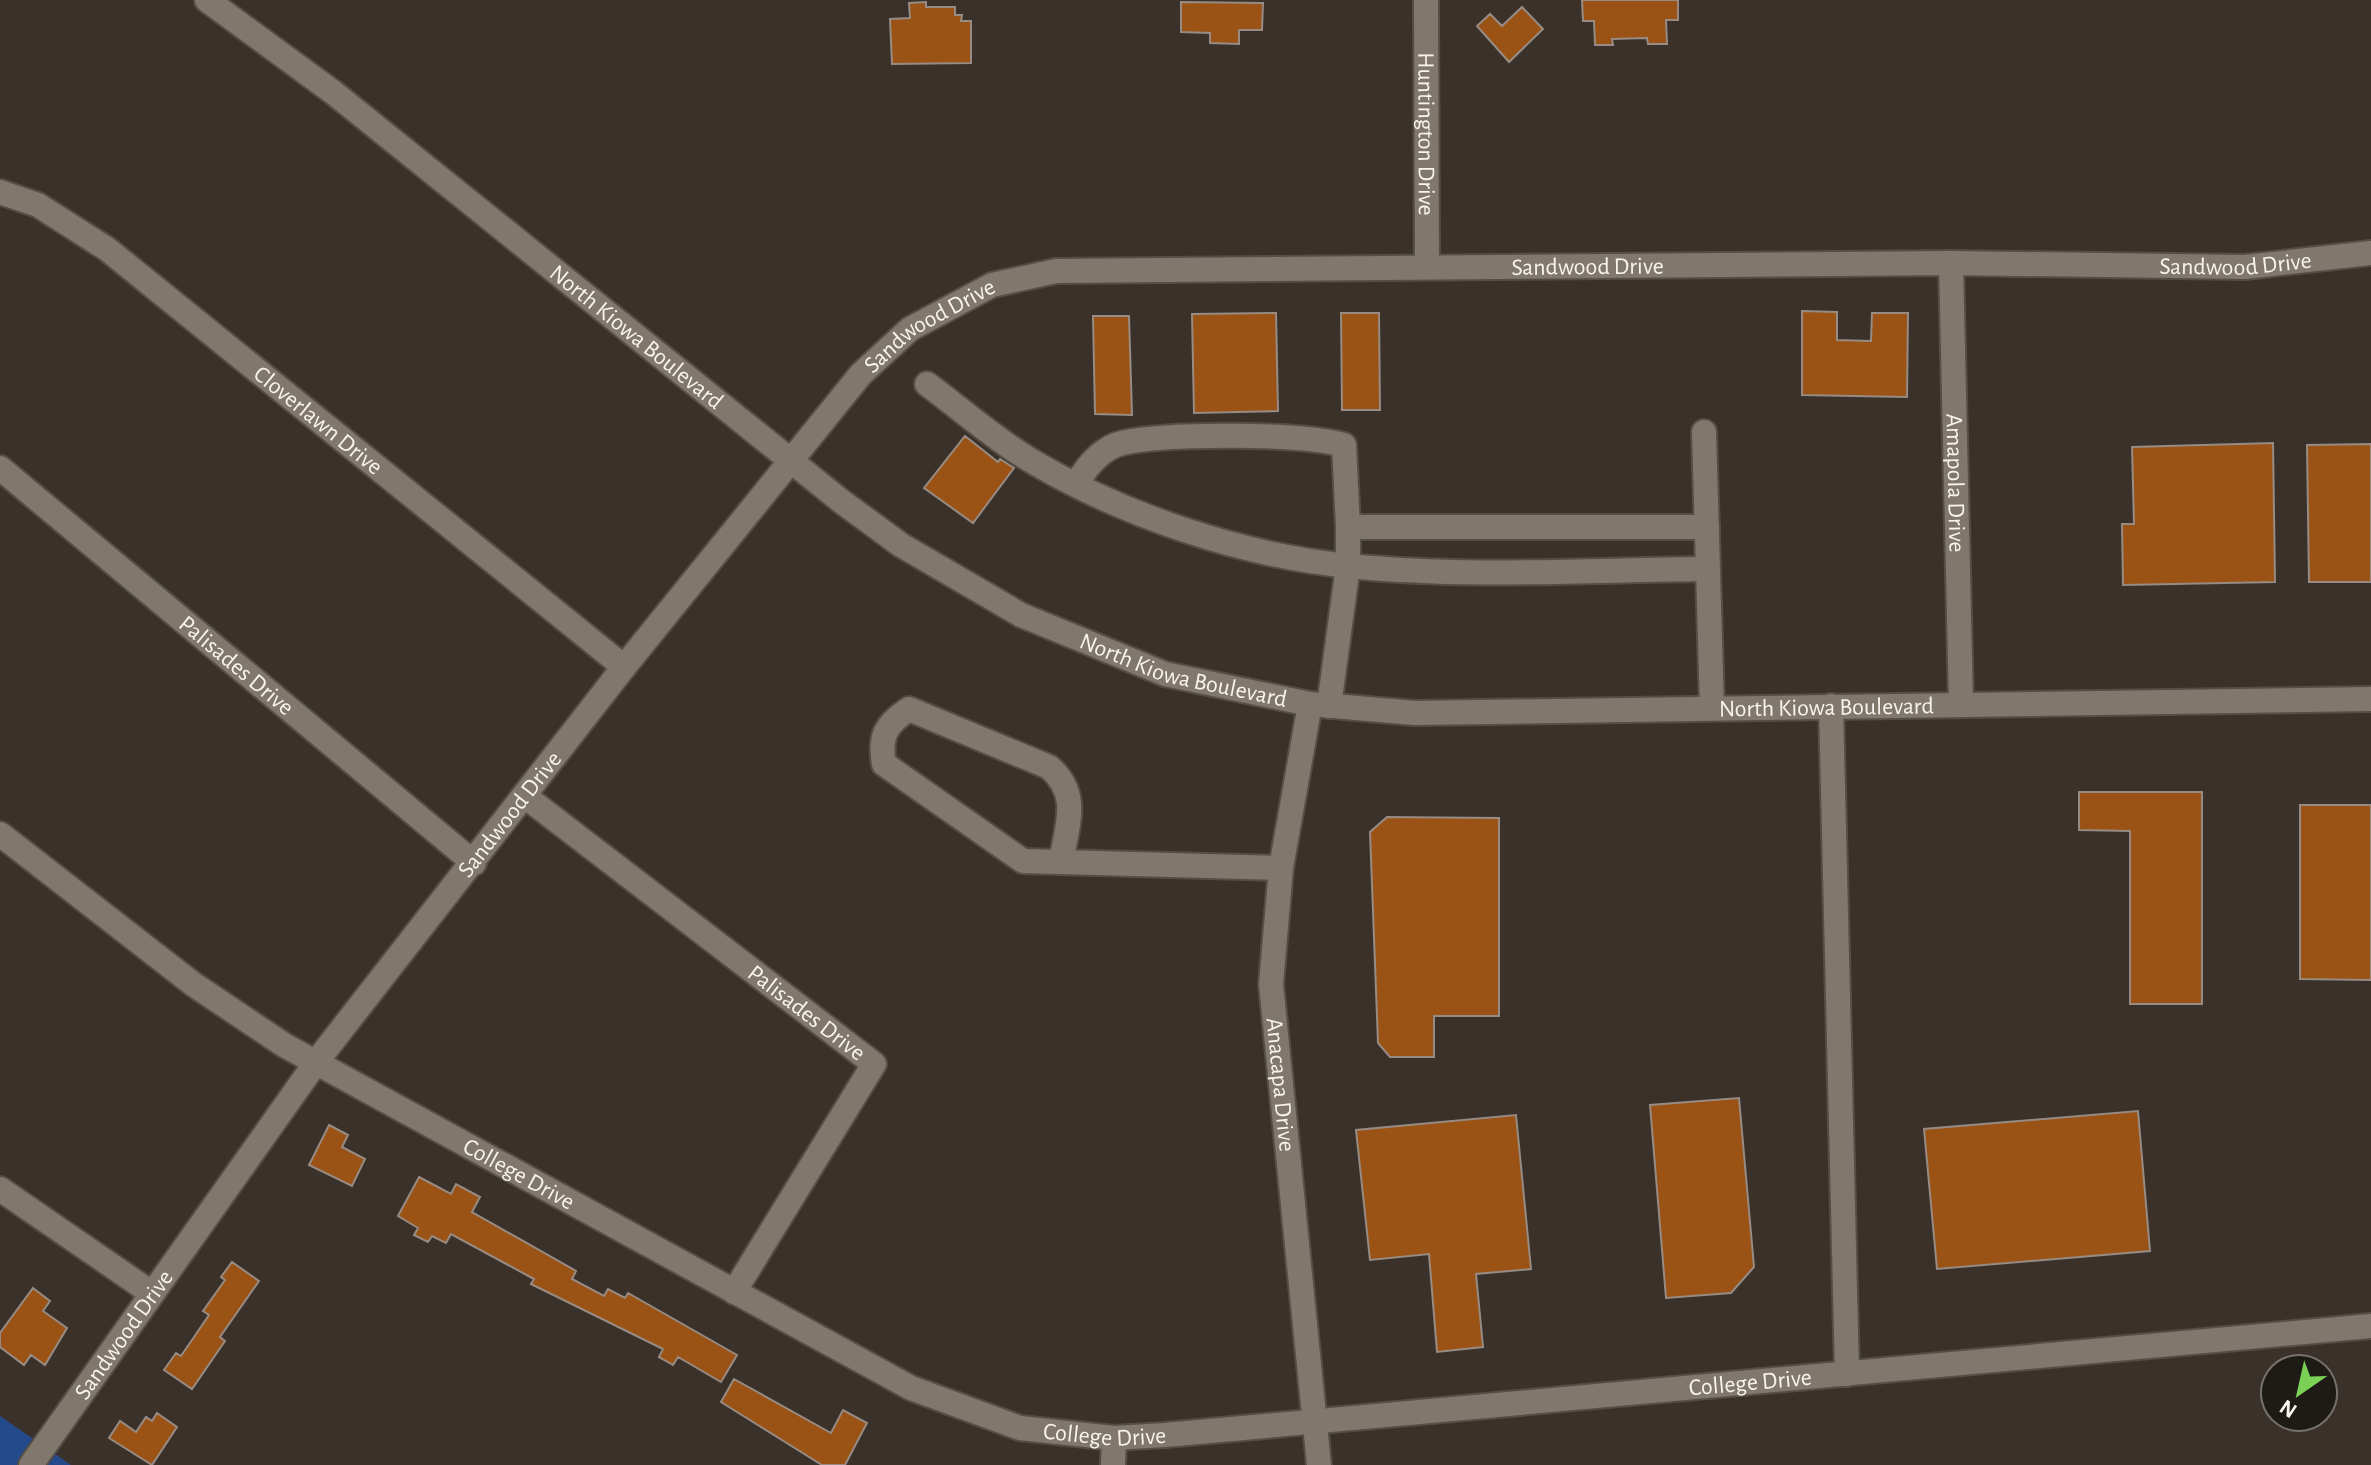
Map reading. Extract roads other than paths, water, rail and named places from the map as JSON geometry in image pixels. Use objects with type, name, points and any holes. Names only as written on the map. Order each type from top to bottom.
[{"type":"street","name":"North Kiowa Boulevard","points":[[207,0],[334,93],[792,462],[901,545],[1021,615],[1165,674],[1320,705],[1415,713],[2371,699]]},
{"type":"street","name":"Huntington Drive","points":[[1426,0],[1427,267]]},
{"type":"street","name":"Cloverlawn Drive","points":[[0,192],[38,205],[107,249],[624,667]]},
{"type":"street","name":"Sandwood Drive","points":[[31,1465],[150,1292],[317,1061],[526,797],[624,667],[861,374],[910,329],[992,285],[1056,271],[1951,263],[2245,267],[2371,253]]},
{"type":"street","name":"Amapola Drive","points":[[1951,263],[1961,704]]},
{"type":"street","points":[[927,384],[1031,460],[1169,525],[1251,547],[1348,566],[1439,572],[1708,569]]},
{"type":"street","points":[[1704,432],[1712,708]]},
{"type":"street","name":"Anacapa Drive","points":[[1077,483],[1092,461],[1120,443],[1168,439],[1318,438],[1344,445],[1348,566],[1320,705],[1281,868],[1271,984],[1319,1465]]},
{"type":"street","name":"Palisades Drive","points":[[0,468],[474,863]]},
{"type":"street","points":[[1348,527],[1707,527]]},
{"type":"street","points":[[1831,706],[1847,1374]]},
{"type":"street","points":[[1061,862],[1071,798],[1063,778],[1049,767],[909,709],[890,722],[880,743],[884,764],[1023,861],[1281,868]]},
{"type":"street","name":"Palisades Drive","points":[[526,797],[874,1064],[734,1292]]},
{"type":"street","name":"College Drive","points":[[0,834],[193,984],[274,1038],[911,1388],[1020,1428],[1114,1438],[1316,1423],[2371,1326]]},
{"type":"street","points":[[0,1189],[150,1292]]},
{"type":"street","points":[[1113,1465],[1114,1438]]},
{"type":"water","points":[[0,1416],[71,1465],[0,1465]]}]
